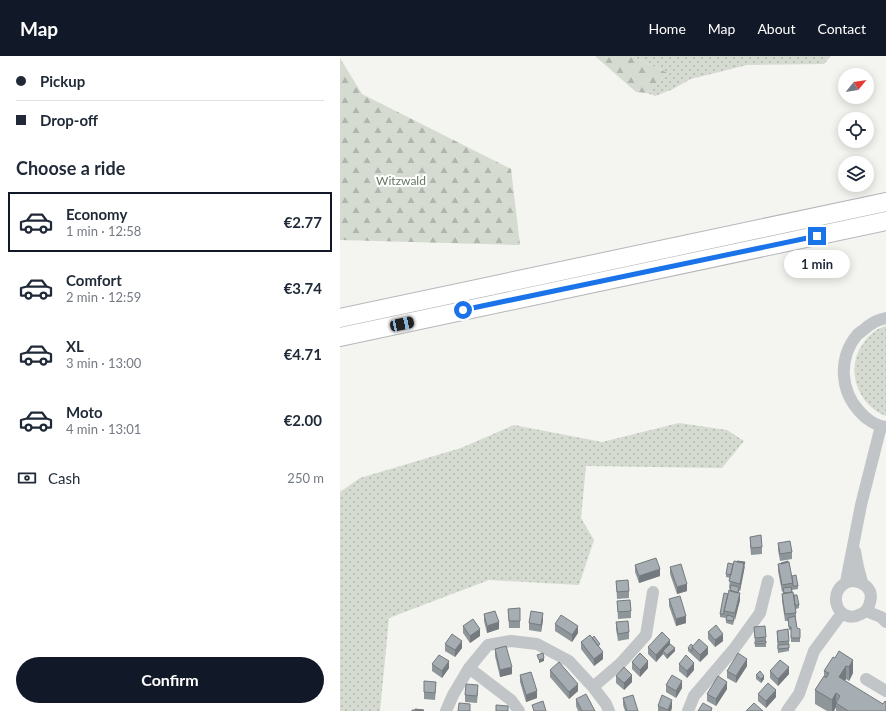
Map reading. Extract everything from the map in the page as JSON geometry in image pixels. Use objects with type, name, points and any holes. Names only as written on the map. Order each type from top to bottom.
[{"type":"highway","points":[[340,318],[886,202]]},
{"type":"highway","points":[[340,337],[886,221]]},
{"type":"highway","points":[[833,232],[886,227]]},
{"type":"street","points":[[846,582],[861,505],[883,427],[865,417],[854,405],[846,388],[844,374],[847,352],[858,335],[877,320],[886,318]]},
{"type":"street","points":[[855,536],[858,567],[862,582]]},
{"type":"street","points":[[688,711],[694,696],[734,649],[760,613],[768,580]]},
{"type":"street","points":[[851,580],[862,582],[867,586],[870,592],[870,604],[862,614],[848,616],[842,614],[836,604],[838,590],[846,582],[851,580]]},
{"type":"street","points":[[593,687],[621,663],[646,635],[653,592]]},
{"type":"street","points":[[866,610],[881,617],[886,622]]},
{"type":"street","points":[[787,711],[799,694],[814,651],[842,614]]},
{"type":"street","points":[[446,711],[453,695],[469,668],[488,645],[511,641],[537,644],[569,661],[593,687],[606,704],[609,711]]},
{"type":"street","points":[[469,668],[511,700],[519,711]]},
{"type":"street","points":[[866,679],[886,691]]},
{"type":"green space","points":[[595,56],[631,56],[668,73],[647,93],[636,92]]},
{"type":"green space","points":[[631,56],[831,56],[824,64],[747,65],[691,79],[671,90],[655,96],[647,93],[668,73]]},
{"type":"green space","name":"Witzwald","points":[[340,58],[362,94],[511,169],[520,245],[340,240]]},
{"type":"green space","points":[[886,326],[886,416],[869,405],[863,397],[858,389],[854,369],[859,349],[864,342],[879,328]]},
{"type":"green space","points":[[679,423],[727,430],[744,441],[722,468],[586,466],[581,518],[594,540],[579,585],[489,580],[389,618],[380,711],[340,711],[340,492],[360,478],[461,448],[514,425],[602,442]]},
{"type":"building","points":[[761,535],[762,547],[751,548],[750,537]]},
{"type":"building","points":[[790,541],[792,552],[780,554],[778,543]]},
{"type":"building","points":[[656,558],[660,569],[639,576],[635,565]]},
{"type":"building","points":[[734,561],[744,563],[740,584],[729,581]]},
{"type":"building","points":[[789,562],[793,583],[782,585],[778,564]]},
{"type":"building","points":[[728,563],[733,564],[731,575],[726,574]]},
{"type":"building","points":[[681,564],[687,584],[677,587],[670,567]]},
{"type":"building","points":[[796,575],[798,586],[793,586],[792,576]]},
{"type":"building","points":[[628,580],[629,591],[617,592],[616,581]]},
{"type":"building","points":[[731,585],[739,587],[738,593],[730,591]]},
{"type":"building","points":[[791,587],[792,592],[784,593],[783,588]]},
{"type":"building","points":[[729,590],[740,593],[735,613],[724,611]]},
{"type":"building","points":[[793,592],[796,613],[785,614],[782,594]]},
{"type":"building","points":[[724,593],[728,594],[724,614],[720,614]]},
{"type":"building","points":[[794,595],[797,595],[799,605],[795,605]]},
{"type":"building","points":[[680,596],[686,616],[676,619],[669,599]]},
{"type":"building","points":[[630,600],[631,611],[618,612],[617,601]]},
{"type":"building","points":[[520,608],[520,621],[509,621],[508,609]]},
{"type":"building","points":[[495,611],[499,622],[487,626],[484,614]]},
{"type":"building","points":[[531,611],[543,613],[541,625],[529,623]]},
{"type":"building","points":[[561,615],[578,626],[572,635],[555,624]]},
{"type":"building","points":[[727,615],[734,617],[733,621],[726,620]]},
{"type":"building","points":[[795,616],[797,628],[800,629],[800,638],[791,638],[791,627],[789,627],[788,618]]},
{"type":"building","points":[[473,619],[480,629],[470,636],[463,626]]},
{"type":"building","points":[[628,621],[629,632],[618,634],[616,622]]},
{"type":"building","points":[[716,625],[723,634],[715,640],[708,632]]},
{"type":"building","points":[[765,626],[766,637],[755,638],[754,627]]},
{"type":"building","points":[[788,629],[789,641],[778,642],[777,631]]},
{"type":"building","points":[[662,632],[670,640],[656,655],[648,647]]},
{"type":"building","points":[[452,634],[462,641],[455,650],[445,644]]},
{"type":"building","points":[[590,635],[603,652],[594,659],[581,642]]},
{"type":"building","points":[[594,636],[600,644],[598,646],[592,638]]},
{"type":"building","points":[[699,639],[708,647],[700,655],[692,647]]},
{"type":"building","points":[[766,641],[766,643],[755,644],[755,642]]},
{"type":"building","points":[[670,644],[675,648],[667,655],[663,651]]},
{"type":"building","points":[[691,644],[693,646],[692,651],[688,648]]},
{"type":"building","points":[[789,644],[789,648],[778,649],[778,645]]},
{"type":"building","points":[[506,646],[512,667],[500,670],[495,649]]},
{"type":"building","points":[[839,651],[853,660],[849,667],[846,666],[839,677],[883,704],[885,701],[886,711],[848,711],[836,703],[840,696],[836,693],[832,700],[815,690],[824,676],[826,678],[829,673],[824,671]]},
{"type":"building","points":[[543,653],[544,658],[539,660],[537,655]]},
{"type":"building","points":[[640,653],[648,661],[640,670],[632,662]]},
{"type":"building","points":[[738,653],[747,659],[736,676],[727,671]]},
{"type":"building","points":[[439,655],[449,661],[442,671],[432,664]]},
{"type":"building","points":[[686,655],[694,663],[687,671],[679,664]]},
{"type":"building","points":[[780,660],[789,667],[778,679],[770,671]]},
{"type":"building","points":[[559,662],[578,684],[569,692],[550,670]]},
{"type":"building","points":[[624,667],[632,675],[624,683],[616,676]]},
{"type":"building","points":[[760,671],[764,676],[761,679],[756,675]]},
{"type":"building","points":[[531,672],[537,691],[526,695],[520,675]]},
{"type":"building","points":[[672,675],[682,681],[676,691],[666,685]]},
{"type":"building","points":[[718,676],[727,682],[716,699],[707,694]]},
{"type":"building","points":[[424,681],[436,682],[435,693],[424,692]]},
{"type":"building","points":[[768,683],[776,690],[766,701],[758,694]]},
{"type":"building","points":[[466,684],[478,685],[477,696],[465,695]]},
{"type":"building","points":[[586,694],[595,711],[582,711],[576,699]]},
{"type":"building","points":[[633,695],[638,711],[627,711],[623,698]]},
{"type":"building","points":[[662,695],[672,700],[668,710],[658,706]]},
{"type":"building","points":[[543,701],[546,711],[534,711],[532,705]]},
{"type":"building","points":[[459,703],[470,704],[470,711],[458,711]]},
{"type":"building","points":[[703,703],[712,708],[711,711],[698,711]]},
{"type":"building","points":[[754,703],[763,711],[746,711]]},
{"type":"building","points":[[496,705],[508,706],[508,711],[496,711]]},
{"type":"building","points":[[423,710],[423,711],[412,711]]},
{"type":"route","points":[[463,310],[817,236]]}]
